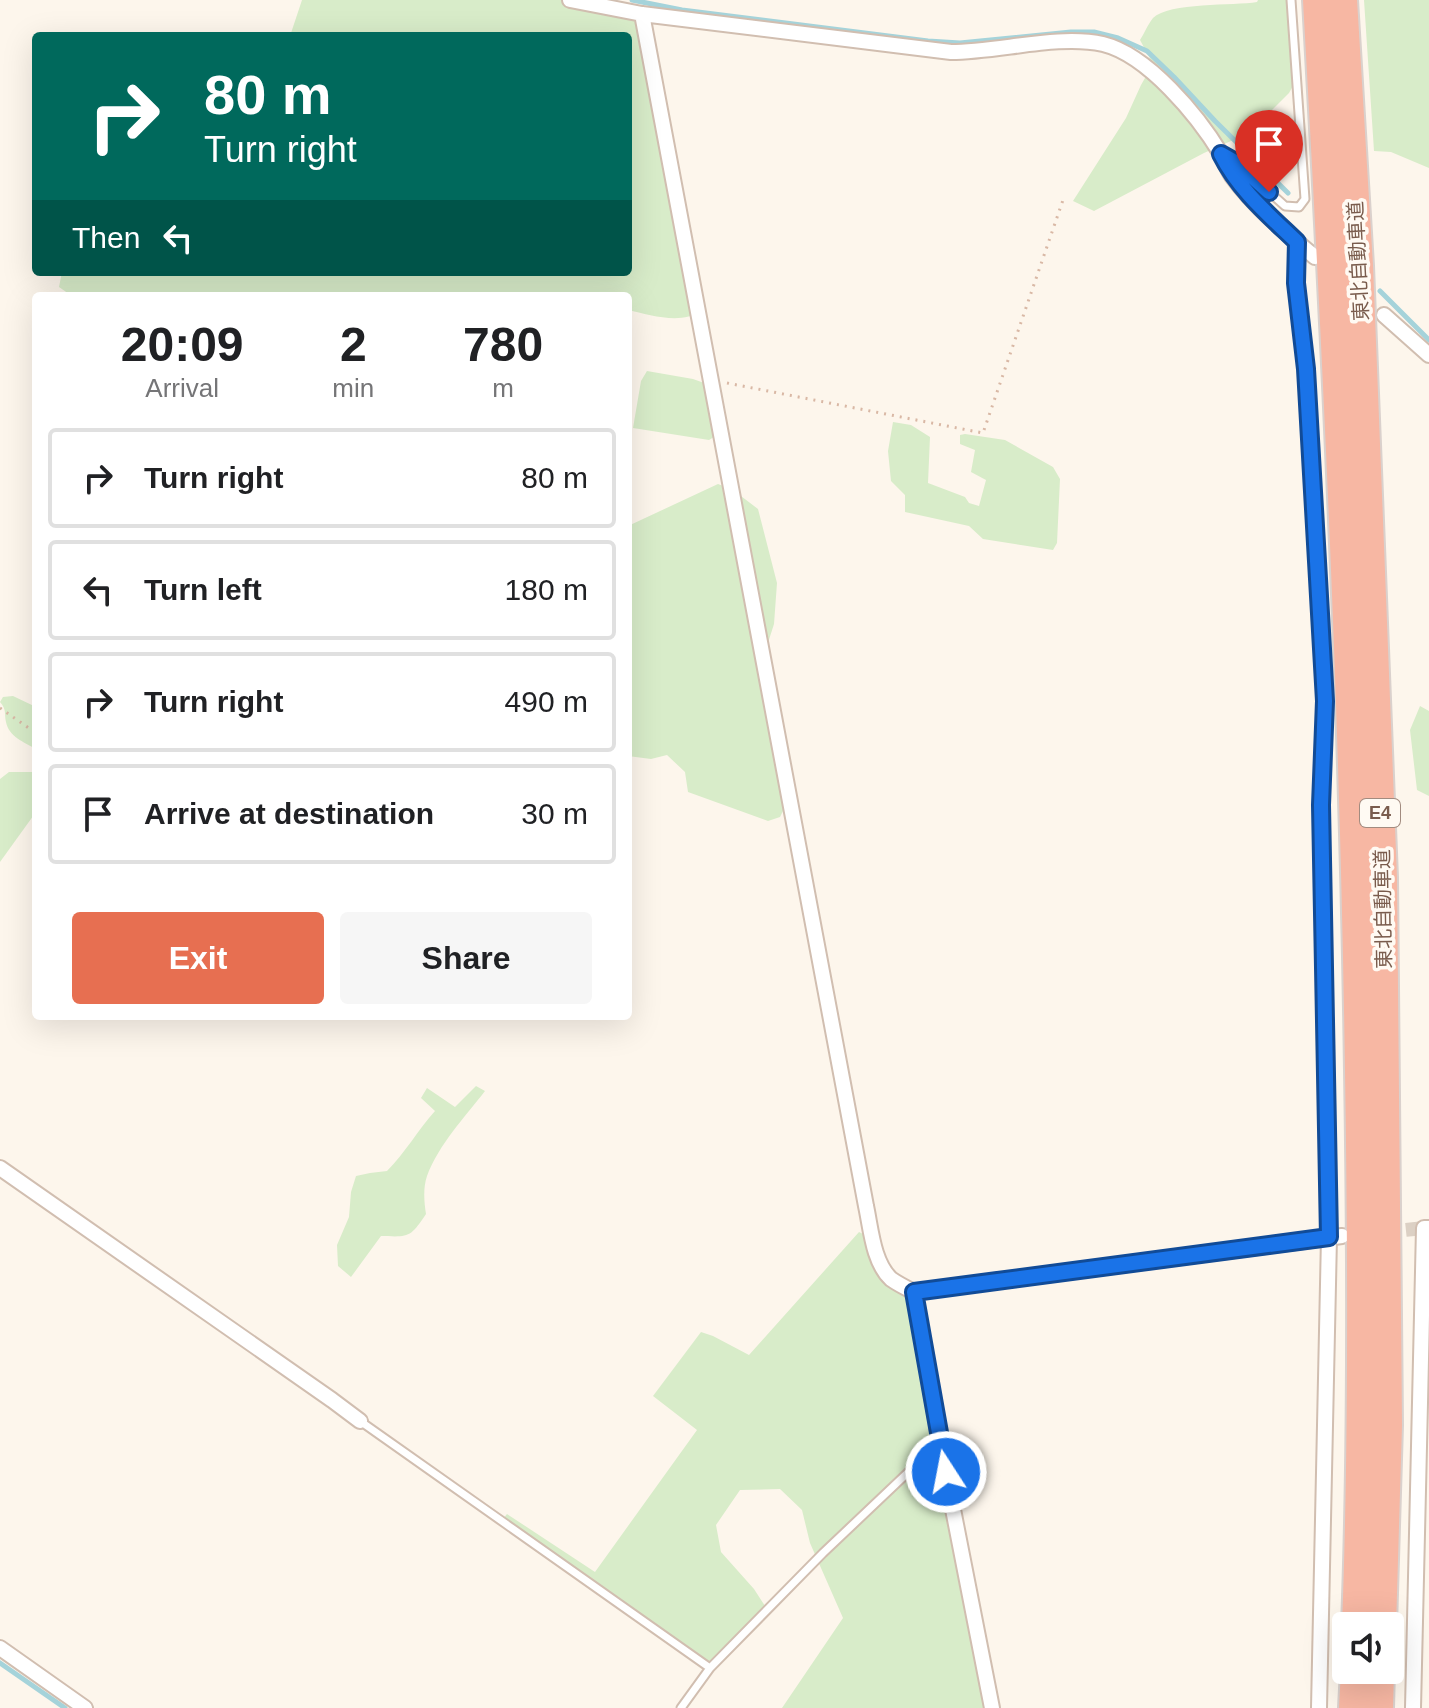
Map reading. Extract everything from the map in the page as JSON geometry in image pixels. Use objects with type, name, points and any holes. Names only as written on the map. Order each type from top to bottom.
[{"type":"highway","name":"東北自動車道","points":[[1317,0],[1342,469],[1356,879],[1362,1427],[1356,1612]]},
{"type":"highway","name":"東北自動車道","points":[[1343,0],[1359,266],[1383,878],[1388,1425],[1382,1612]]},
{"type":"highway","points":[[1353,1708],[1354,1684]]},
{"type":"highway","points":[[1379,1708],[1380,1684]]},
{"type":"street","points":[[570,0],[642,14],[951,52],[1077,41],[1105,45],[1136,59],[1168,87],[1193,114],[1221,154],[1230,174],[1246,193],[1315,257]]},
{"type":"street","points":[[642,14],[879,1262],[894,1281],[914,1292],[1336,1236]]},
{"type":"street","points":[[1297,242],[1296,283],[1306,369],[1325,701],[1321,805],[1336,1236],[1319,1708]]},
{"type":"street","points":[[1384,315],[1429,355]]},
{"type":"street","points":[[0,1168],[360,1421]]},
{"type":"street","points":[[1413,1708],[1424,1228],[1429,1228]]},
{"type":"street","points":[[914,1292],[992,1708]]},
{"type":"street","points":[[0,1648],[85,1708]]},
{"type":"lane","points":[[1221,154],[1237,163],[1285,206],[1299,207],[1305,199],[1291,0]]},
{"type":"lane","points":[[360,1421],[710,1668]]},
{"type":"lane","points":[[681,1708],[710,1668],[823,1553],[940,1443]]},
{"type":"path","points":[[710,380],[983,433],[1063,200]]},
{"type":"path","points":[[0,708],[32,730]]},
{"type":"green space","points":[[302,0],[613,0],[635,8],[653,40],[681,180],[701,311],[684,317],[665,318],[632,311],[632,292],[66,292],[59,287],[61,276],[632,276],[632,32],[291,32]]},
{"type":"green space","points":[[1289,0],[1294,84],[1289,93],[1249,133],[1094,211],[1073,201],[1126,118],[1153,64],[1140,40],[1153,18],[1173,9]]},
{"type":"green space","points":[[1364,0],[1429,0],[1429,168],[1391,152],[1374,151]]},
{"type":"green space","points":[[647,371],[707,384],[715,426],[714,437],[709,440],[633,428],[641,381]]},
{"type":"green space","points":[[893,422],[911,425],[930,437],[928,483],[965,497],[969,503],[979,506],[986,480],[971,472],[975,450],[960,444],[960,435],[1005,440],[1053,467],[1060,479],[1057,543],[1053,550],[983,539],[969,526],[905,512],[905,495],[891,481],[888,451]]},
{"type":"green space","points":[[718,484],[733,490],[758,509],[777,583],[774,624],[759,671],[784,809],[780,817],[768,821],[688,792],[685,772],[667,755],[651,759],[632,757],[632,524]]},
{"type":"green space","points":[[13,696],[32,705],[32,747],[10,732],[0,702],[3,697]]},
{"type":"green space","points":[[1420,706],[1429,711],[1429,796],[1417,790],[1410,730]]},
{"type":"green space","points":[[9,772],[32,772],[32,818],[0,862],[0,779]]},
{"type":"green space","points":[[476,1086],[485,1091],[445,1142],[427,1176],[424,1195],[426,1214],[408,1234],[381,1236],[351,1277],[338,1266],[337,1245],[349,1217],[356,1176],[387,1171],[400,1157],[435,1111],[421,1098],[427,1088],[455,1107]]},
{"type":"green space","points":[[859,1232],[869,1237],[877,1262],[910,1293],[989,1708],[782,1708],[843,1618],[810,1543],[802,1510],[780,1489],[740,1490],[716,1525],[721,1552],[765,1606],[710,1665],[503,1519],[507,1514],[595,1572],[697,1430],[653,1396],[701,1332],[749,1355]]},
{"type":"waterway","points":[[632,0],[682,10],[928,41],[960,43],[1071,32],[1094,32],[1118,38],[1147,51],[1288,193]]},
{"type":"waterway","points":[[1380,291],[1429,340]]},
{"type":"waterway","points":[[0,1663],[65,1708]]},
{"type":"tunnel","points":[[1385,1232],[1424,1228]]},
{"type":"route","points":[[946,1472],[914,1292],[1329,1237],[1321,805],[1325,701],[1306,369],[1296,283],[1297,242],[1246,193],[1230,174],[1221,154],[1237,163],[1269,192]]}]
